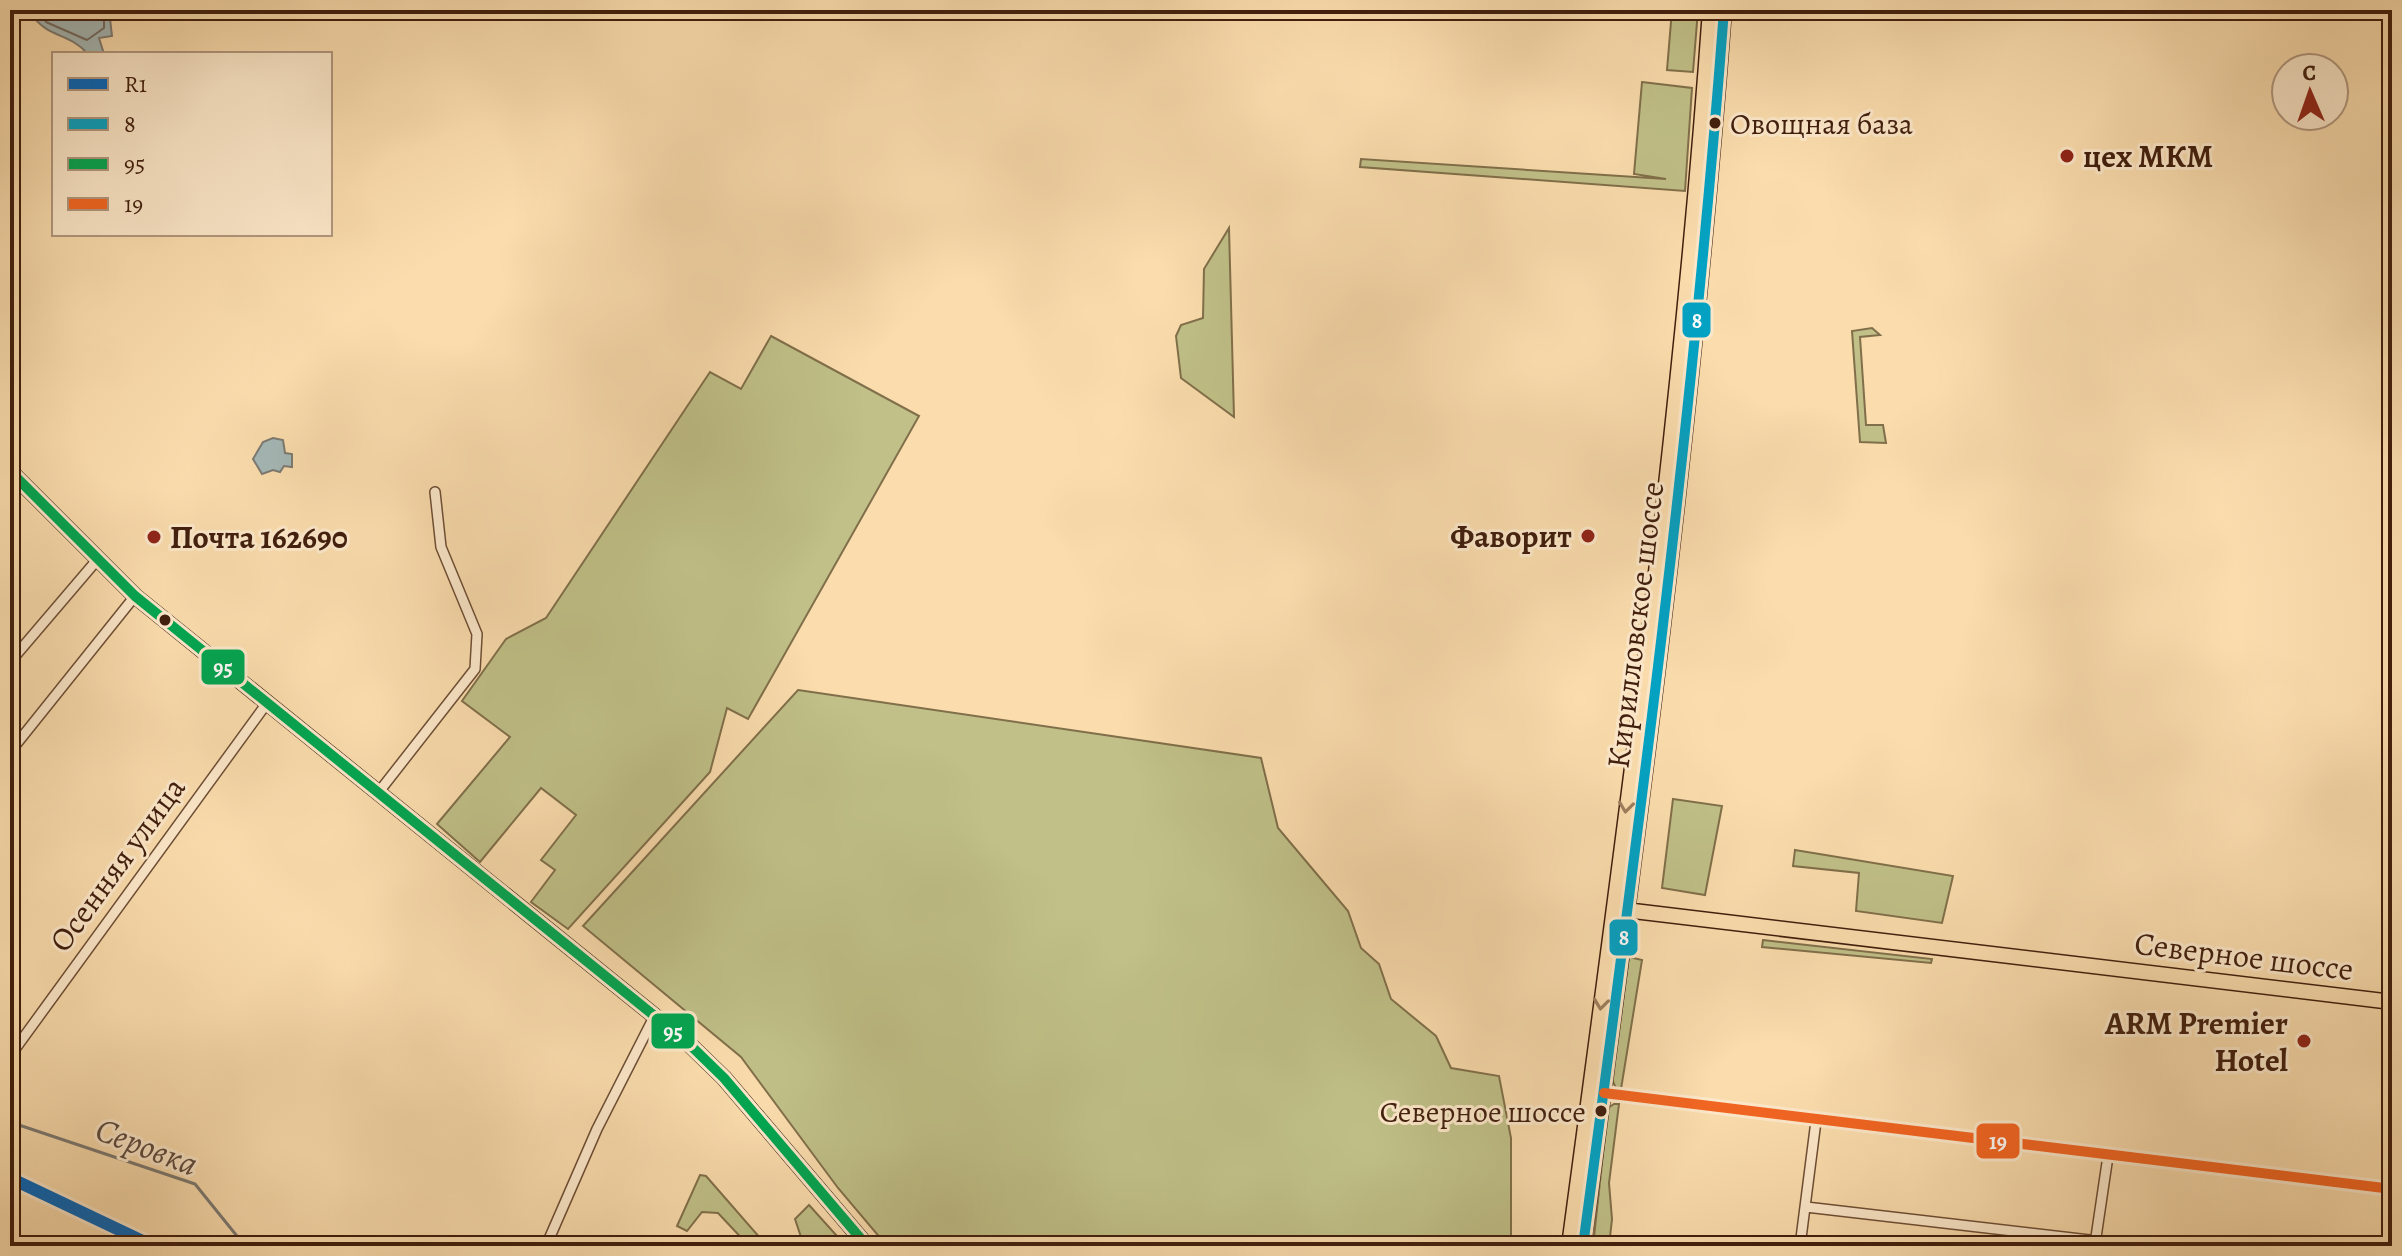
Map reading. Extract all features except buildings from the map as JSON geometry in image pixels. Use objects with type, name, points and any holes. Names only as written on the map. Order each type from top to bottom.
[{"type":"main road","name":"Кирилловское шоссе","points":[[1583,1246],[1604,1093],[1710,10]]},
{"type":"main road","name":"Кирилловское шоссе","points":[[1569,1246],[1620,909],[1696,351],[1724,10]]},
{"type":"main road","points":[[10,471],[135,596],[362,782],[655,1015],[724,1078],[867,1246]]},
{"type":"main road","name":"Северное шоссе","points":[[1620,909],[2392,1002]]},
{"type":"street","points":[[378,793],[475,669],[477,634],[441,547],[435,492]]},
{"type":"street","points":[[10,662],[97,560]]},
{"type":"street","points":[[10,752],[135,596]]},
{"type":"street","name":"Осенняя улица","points":[[10,1056],[267,703]]},
{"type":"street","points":[[546,1246],[597,1129],[655,1015]]},
{"type":"street","points":[[1604,1093],[2392,1189]]},
{"type":"street","points":[[1800,1246],[1816,1121]]},
{"type":"street","points":[[2095,1243],[2108,1156]]},
{"type":"street","points":[[1806,1207],[2141,1246]]},
{"type":"green space","points":[[1672,10],[1698,10],[1693,72],[1667,70]]},
{"type":"green space","points":[[1642,82],[1692,88],[1685,191],[1360,167],[1361,159],[1666,179],[1634,174]]},
{"type":"green space","points":[[1229,228],[1234,417],[1181,378],[1176,336],[1181,325],[1203,318],[1204,269]]},
{"type":"green space","points":[[1872,328],[1880,335],[1860,337],[1866,425],[1883,425],[1886,443],[1860,442],[1852,331]]},
{"type":"green space","points":[[771,336],[919,416],[748,719],[727,708],[710,772],[568,929],[531,902],[555,870],[541,860],[576,815],[541,788],[480,862],[437,824],[510,737],[462,701],[506,639],[546,618],[710,372],[741,389]]},
{"type":"green space","points":[[798,690],[1261,758],[1278,828],[1348,911],[1361,948],[1379,964],[1391,999],[1436,1036],[1451,1068],[1499,1076],[1511,1138],[1511,1246],[887,1246],[838,1188],[741,1057],[583,926]]},
{"type":"green space","points":[[1673,799],[1722,806],[1705,895],[1662,888]]},
{"type":"green space","points":[[1795,850],[1953,876],[1942,923],[1856,911],[1859,873],[1793,866]]},
{"type":"green space","points":[[1763,940],[1932,959],[1931,963],[1762,947]]},
{"type":"green space","points":[[1629,957],[1642,960],[1621,1089],[1616,1088],[1612,1080]]},
{"type":"green space","points":[[1619,1104],[1609,1183],[1612,1219],[1609,1246],[1593,1246],[1608,1108]]},
{"type":"green space","points":[[700,1175],[706,1176],[767,1246],[749,1246],[718,1213],[702,1212],[687,1231],[677,1226]]},
{"type":"green space","points":[[809,1205],[846,1246],[811,1246],[801,1237],[795,1219]]},
{"type":"water","points":[[28,10],[109,10],[112,36],[99,38],[103,52],[86,52],[36,20]]},
{"type":"water","points":[[273,438],[283,440],[285,453],[292,454],[292,467],[284,466],[280,472],[273,470],[262,474],[253,459],[263,442]]},
{"type":"waterway","name":"Серовка","points":[[10,1122],[195,1184],[245,1246]]},
{"type":"transit line","name":"8","points":[[1583,1246],[1644,783],[1680,475],[1724,10]]},
{"type":"transit line","name":"95","points":[[10,471],[135,596],[688,1043],[724,1078],[867,1246]]},
{"type":"transit line","name":"19","points":[[1604,1093],[2392,1189]]},
{"type":"transit line","name":"R1","points":[[10,1178],[153,1246]]},
{"type":"place","name":"Овощная база","points":[[1715,123]]},
{"type":"place","name":"цех МКМ","points":[[2067,156]]},
{"type":"place","name":"Фаворит","points":[[1588,536]]},
{"type":"place","name":"Почта 162690","points":[[154,537]]},
{"type":"place","name":"ARM Premier Hotel","points":[[2304,1041]]},
{"type":"place","name":"Северное шоссе","points":[[1601,1111]]}]
